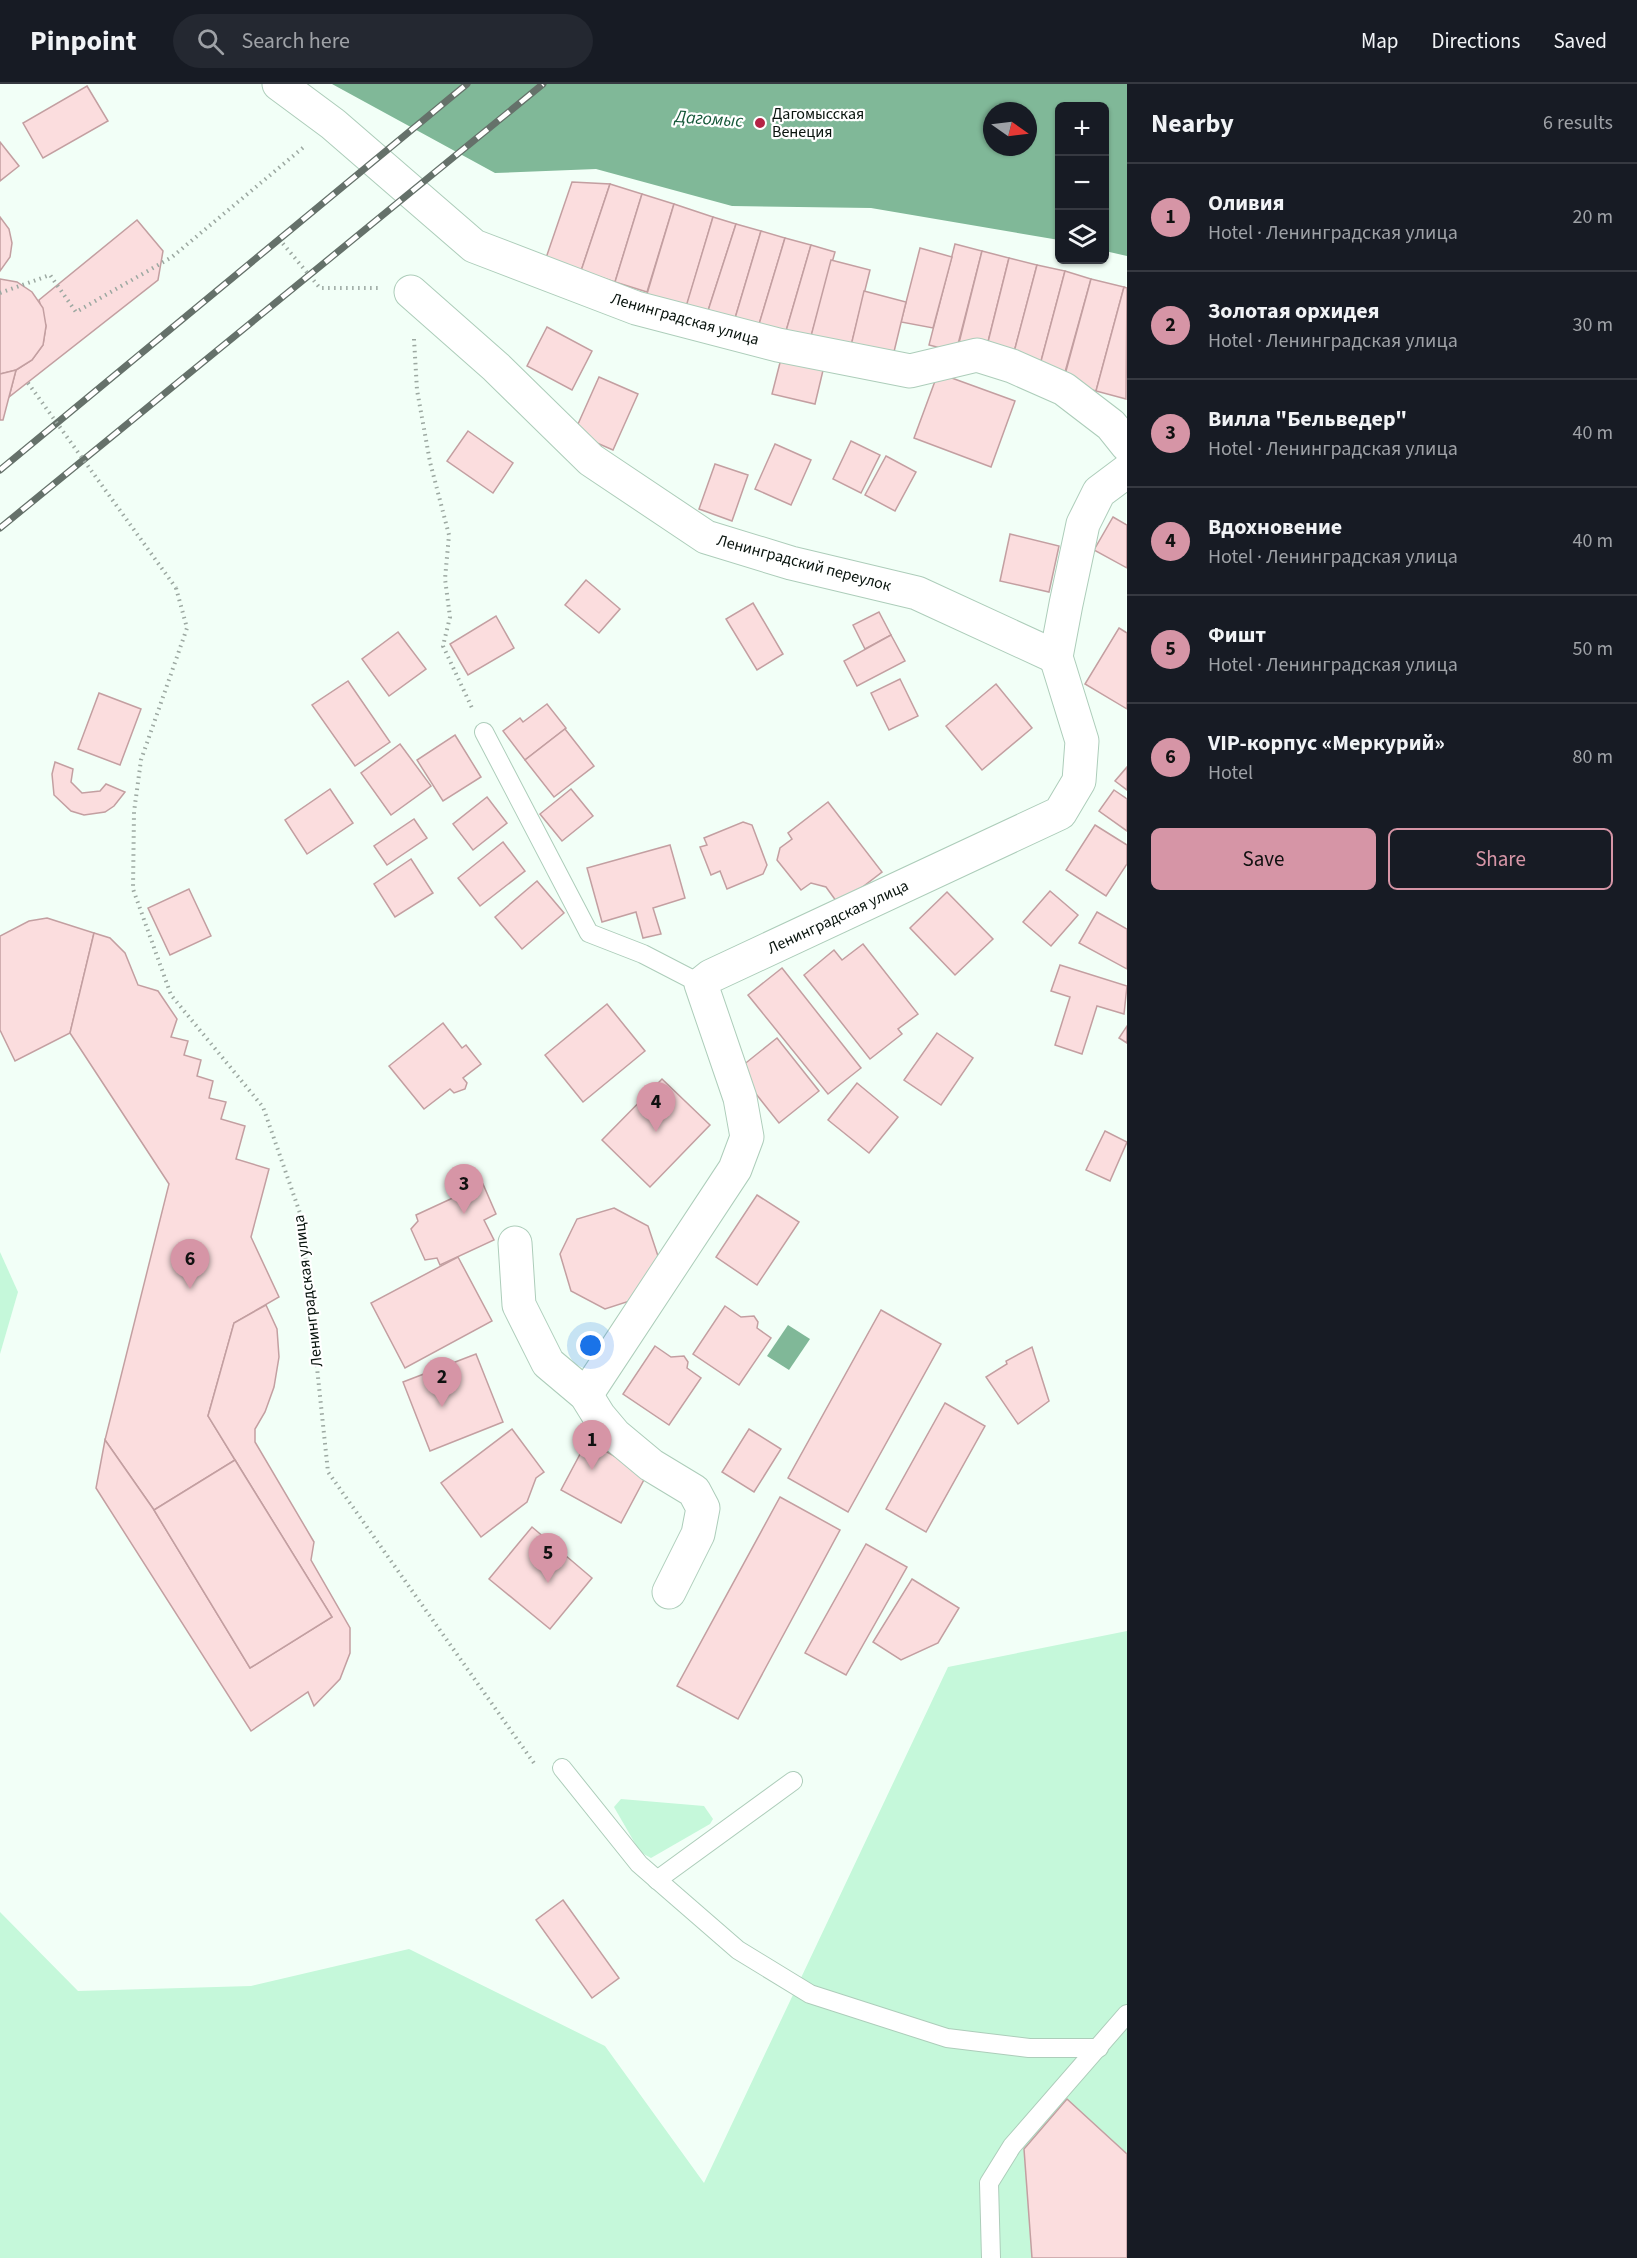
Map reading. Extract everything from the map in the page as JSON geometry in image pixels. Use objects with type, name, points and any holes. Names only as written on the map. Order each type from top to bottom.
[{"type":"street","name":"Ленинградская улица","points":[[279,84],[333,124],[474,246],[636,308],[777,345],[910,371],[977,355],[1012,366],[1064,389],[1111,425],[1127,445]]},
{"type":"street","name":"Ленинградский переулок","points":[[411,292],[496,367],[591,460],[706,537],[791,563],[917,593],[1056,657]]},
{"type":"street","name":"Ленинградская улица","points":[[701,984],[711,976],[1060,813],[1079,781],[1082,741],[1056,657],[1083,524],[1099,492],[1127,471]]},
{"type":"street","points":[[586,1395],[735,1169],[747,1137],[740,1098],[701,984]]},
{"type":"street","points":[[515,1242],[519,1305],[548,1363],[586,1395],[599,1416],[615,1435],[651,1465],[694,1491],[703,1508],[698,1534],[669,1592]]},
{"type":"lane","points":[[484,732],[588,933],[643,954],[701,984]]},
{"type":"lane","points":[[562,1768],[639,1864],[738,1950],[810,1994],[947,2038],[1029,2048],[1099,2048]]},
{"type":"lane","points":[[657,1880],[793,1781]]},
{"type":"lane","points":[[991,2258],[989,2183],[1012,2146],[1127,2014]]},
{"type":"path","points":[[0,293],[50,275],[76,312],[172,257],[333,124]]},
{"type":"path","points":[[279,239],[320,288],[374,287],[411,292],[417,390],[430,462],[449,535],[445,579],[450,617],[443,646],[484,732]]},
{"type":"path","name":"Ленинградская улица","points":[[28,383],[176,588],[187,628],[141,760],[134,812],[133,889],[171,995],[263,1107],[301,1216],[328,1472],[537,1767]]},
{"type":"shaded area","points":[[0,1252],[18,1292],[0,1354]]},
{"type":"shaded area","points":[[1127,1631],[1127,2258],[0,2258],[0,1912],[78,1991],[251,1986],[409,1949],[605,2046],[704,2183],[948,1667]]},
{"type":"shaded area","points":[[621,1799],[704,1806],[713,1819],[710,1824],[651,1858],[640,1852],[614,1807]]},
{"type":"water","name":"Дагомыс","points":[[332,84],[1127,84],[1127,256],[1109,252],[1109,102],[1055,102],[1055,239],[871,208],[732,206],[596,169],[495,173]]},
{"type":"water","points":[[788,1325],[810,1339],[789,1370],[767,1356]]},
{"type":"building","points":[[87,86],[108,121],[43,158],[23,123]]},
{"type":"building","points":[[0,142],[19,166],[0,181]]},
{"type":"building","points":[[572,182],[610,184],[581,271],[546,258]]},
{"type":"building","points":[[610,184],[642,194],[615,282],[581,271]]},
{"type":"building","points":[[642,194],[674,204],[647,292],[615,282]]},
{"type":"building","points":[[674,204],[713,217],[684,315],[644,304]]},
{"type":"building","points":[[0,217],[9,229],[12,243],[10,257],[0,271]]},
{"type":"building","points":[[713,217],[736,224],[706,317],[685,310]]},
{"type":"building","points":[[137,220],[163,251],[158,280],[9,397],[16,370],[32,360],[43,345],[46,326],[39,300]]},
{"type":"building","points":[[736,224],[761,231],[733,325],[706,317]]},
{"type":"building","points":[[761,231],[785,238],[757,331],[733,325]]},
{"type":"building","points":[[785,238],[811,245],[784,338],[757,331]]},
{"type":"building","points":[[955,244],[982,251],[956,352],[929,345]]},
{"type":"building","points":[[811,245],[835,252],[810,340],[784,338]]},
{"type":"building","points":[[920,248],[952,257],[933,328],[901,322]]},
{"type":"building","points":[[982,251],[1009,258],[986,350],[959,343]]},
{"type":"building","points":[[1009,258],[1037,265],[1013,356],[986,350]]},
{"type":"building","points":[[831,260],[870,270],[850,350],[810,340]]},
{"type":"building","points":[[1037,265],[1065,271],[1040,365],[1013,356]]},
{"type":"building","points":[[1065,271],[1091,279],[1065,372],[1040,365]]},
{"type":"building","points":[[0,279],[17,282],[32,292],[43,308],[46,326],[43,345],[32,360],[16,370],[0,374]]},
{"type":"building","points":[[1091,279],[1124,287],[1096,391],[1063,382]]},
{"type":"building","points":[[1124,287],[1127,288],[1126,399],[1096,391]]},
{"type":"building","points":[[864,291],[906,302],[892,360],[850,350]]},
{"type":"building","points":[[547,327],[592,351],[572,390],[527,366]]},
{"type":"building","points":[[783,351],[825,362],[815,404],[772,394]]},
{"type":"building","points":[[16,370],[3,420],[0,420],[0,374]]},
{"type":"building","points":[[938,373],[1015,401],[991,467],[914,438]]},
{"type":"building","points":[[599,377],[638,394],[613,450],[574,433]]},
{"type":"building","points":[[468,431],[513,463],[493,493],[447,461]]},
{"type":"building","points":[[851,441],[880,455],[861,493],[833,479]]},
{"type":"building","points":[[775,444],[811,460],[791,505],[755,489]]},
{"type":"building","points":[[886,456],[916,472],[895,511],[865,495]]},
{"type":"building","points":[[715,464],[748,475],[732,521],[699,509]]},
{"type":"building","points":[[1113,517],[1127,525],[1127,568],[1094,550]]},
{"type":"building","points":[[1010,534],[1059,546],[1049,592],[1000,581]]},
{"type":"building","points":[[586,580],[620,609],[599,633],[565,605]]},
{"type":"building","points":[[753,603],[783,654],[757,670],[726,619]]},
{"type":"building","points":[[879,612],[891,635],[865,649],[853,625]]},
{"type":"building","points":[[496,616],[514,648],[468,675],[450,644]]},
{"type":"building","points":[[1119,628],[1127,633],[1127,709],[1085,684]]},
{"type":"building","points":[[398,632],[426,669],[389,696],[362,659]]},
{"type":"building","points":[[891,635],[905,661],[857,686],[844,661]]},
{"type":"building","points":[[900,679],[918,716],[889,730],[871,693]]},
{"type":"building","points":[[348,681],[390,742],[355,766],[312,705]]},
{"type":"building","points":[[996,684],[1032,728],[982,770],[946,726]]},
{"type":"building","points":[[99,693],[141,709],[120,765],[78,749]]},
{"type":"building","points":[[547,704],[566,728],[525,760],[503,731],[520,718],[523,722]]},
{"type":"building","points":[[565,729],[594,766],[554,797],[525,760]]},
{"type":"building","points":[[455,735],[481,777],[443,801],[417,760]]},
{"type":"building","points":[[400,744],[431,786],[391,815],[361,773]]},
{"type":"building","points":[[55,762],[73,769],[71,782],[82,793],[100,791],[106,784],[125,792],[114,806],[105,812],[84,815],[71,811],[54,795],[52,774]]},
{"type":"building","points":[[1127,767],[1127,790],[1115,781]]},
{"type":"building","points":[[330,789],[353,823],[307,854],[285,820]]},
{"type":"building","points":[[571,789],[593,816],[562,841],[540,814]]},
{"type":"building","points":[[1114,790],[1127,799],[1127,831],[1099,811]]},
{"type":"building","points":[[487,797],[507,823],[473,850],[453,824]]},
{"type":"building","points":[[828,802],[882,872],[839,905],[826,887],[811,883],[801,890],[777,860],[780,848],[792,839],[788,833]]},
{"type":"building","points":[[414,819],[427,838],[387,865],[374,846]]},
{"type":"building","points":[[743,822],[752,825],[767,865],[763,874],[727,889],[720,871],[711,875],[700,847],[707,845],[704,838]]},
{"type":"building","points":[[1095,825],[1127,845],[1127,864],[1106,896],[1066,870]]},
{"type":"building","points":[[503,842],[525,871],[480,906],[458,878]]},
{"type":"building","points":[[670,845],[685,898],[653,908],[661,934],[643,938],[636,912],[602,922],[587,868]]},
{"type":"building","points":[[411,859],[433,893],[395,917],[374,884]]},
{"type":"building","points":[[537,881],[564,913],[522,949],[495,917]]},
{"type":"building","points":[[189,889],[211,936],[170,955],[148,908]]},
{"type":"building","points":[[1050,891],[1078,915],[1051,946],[1023,922]]},
{"type":"building","points":[[947,892],[993,939],[955,975],[910,928]]},
{"type":"building","points":[[1097,912],[1127,929],[1127,969],[1079,943]]},
{"type":"building","points":[[47,918],[94,933],[70,1033],[15,1061],[0,1030],[0,936],[29,921]]},
{"type":"building","points":[[94,933],[110,938],[125,953],[138,985],[158,991],[177,1019],[171,1037],[188,1041],[184,1055],[201,1060],[197,1076],[213,1081],[209,1098],[226,1102],[221,1119],[245,1126],[236,1159],[269,1169],[251,1237],[279,1297],[234,1323],[208,1416],[235,1460],[154,1510],[105,1440],[169,1184],[70,1033]]},
{"type":"building","points":[[863,944],[918,1014],[898,1029],[902,1034],[870,1059],[804,975],[834,950],[842,960]]},
{"type":"building","points":[[1060,965],[1127,986],[1124,1014],[1097,1006],[1082,1054],[1055,1045],[1070,997],[1051,991]]},
{"type":"building","points":[[782,968],[861,1068],[828,1094],[748,995]]},
{"type":"building","points":[[607,1004],[645,1051],[583,1102],[545,1055]]},
{"type":"building","points":[[443,1023],[462,1048],[466,1045],[481,1064],[463,1078],[467,1083],[465,1089],[454,1093],[450,1089],[424,1109],[389,1066]]},
{"type":"building","points":[[1127,1026],[1127,1043],[1119,1038]]},
{"type":"building","points":[[937,1033],[973,1058],[941,1105],[904,1080]]},
{"type":"building","points":[[777,1038],[819,1091],[779,1123],[737,1070]]},
{"type":"building","points":[[662,1079],[710,1125],[650,1187],[602,1140]]},
{"type":"building","points":[[857,1083],[898,1117],[869,1153],[828,1120]]},
{"type":"building","points":[[1105,1131],[1127,1142],[1110,1181],[1086,1170]]},
{"type":"building","points":[[483,1184],[496,1214],[484,1220],[494,1240],[440,1265],[437,1258],[425,1260],[411,1229],[418,1221],[416,1215]]},
{"type":"building","points":[[757,1195],[799,1222],[757,1285],[716,1257]]},
{"type":"building","points":[[614,1208],[648,1226],[660,1262],[642,1297],[605,1309],[571,1291],[560,1254],[577,1219]]},
{"type":"building","points":[[458,1257],[492,1321],[405,1368],[371,1303]]},
{"type":"building","points":[[266,1305],[277,1329],[279,1357],[274,1387],[265,1412],[255,1429],[255,1442],[314,1542],[311,1560],[350,1628],[350,1653],[340,1679],[314,1706],[308,1692],[251,1731],[96,1488],[105,1440],[154,1510],[250,1668],[332,1617],[208,1416],[234,1323]]},
{"type":"building","points":[[725,1306],[741,1317],[754,1316],[758,1322],[757,1328],[771,1338],[739,1385],[693,1354]]},
{"type":"building","points":[[881,1310],[941,1344],[848,1512],[788,1478]]},
{"type":"building","points":[[655,1346],[671,1357],[684,1356],[688,1362],[687,1368],[701,1378],[669,1425],[623,1394]]},
{"type":"building","points":[[1032,1347],[1049,1401],[1018,1424],[986,1377],[1007,1364],[1006,1361]]},
{"type":"building","points":[[476,1354],[503,1422],[430,1451],[403,1382]]},
{"type":"building","points":[[945,1403],[985,1426],[926,1532],[886,1509]]},
{"type":"building","points":[[512,1429],[544,1472],[536,1478],[527,1502],[481,1537],[441,1483]]},
{"type":"building","points":[[749,1429],[781,1449],[754,1492],[722,1472]]},
{"type":"building","points":[[587,1441],[647,1474],[621,1523],[561,1490]]},
{"type":"building","points":[[235,1460],[332,1617],[250,1668],[154,1510]]},
{"type":"building","points":[[780,1497],[840,1530],[738,1719],[677,1686]]},
{"type":"building","points":[[532,1527],[592,1578],[550,1629],[489,1579]]},
{"type":"building","points":[[866,1544],[907,1567],[846,1675],[805,1653]]},
{"type":"building","points":[[912,1579],[959,1608],[938,1643],[901,1660],[873,1642]]},
{"type":"building","points":[[563,1900],[619,1978],[592,1998],[536,1920]]},
{"type":"building","points":[[1067,2099],[1127,2154],[1127,2258],[1032,2258],[1024,2149]]},
{"type":"railway","points":[[0,470],[467,84]]},
{"type":"railway","points":[[0,528],[543,84]]},
{"type":"place","name":"Дагомысская Венеция","points":[[760,123]]},
{"type":"place","name":"Вдохновение","points":[[656,1132]]},
{"type":"place","name":"Вилла \"Бельведер\"","points":[[464,1214]]},
{"type":"place","name":"VIP-корпус «Меркурий»","points":[[190,1289]]},
{"type":"place","name":"Золотая орхидея","points":[[442,1407]]},
{"type":"place","name":"Оливия","points":[[592,1470]]},
{"type":"place","name":"Фишт","points":[[548,1583]]}]
